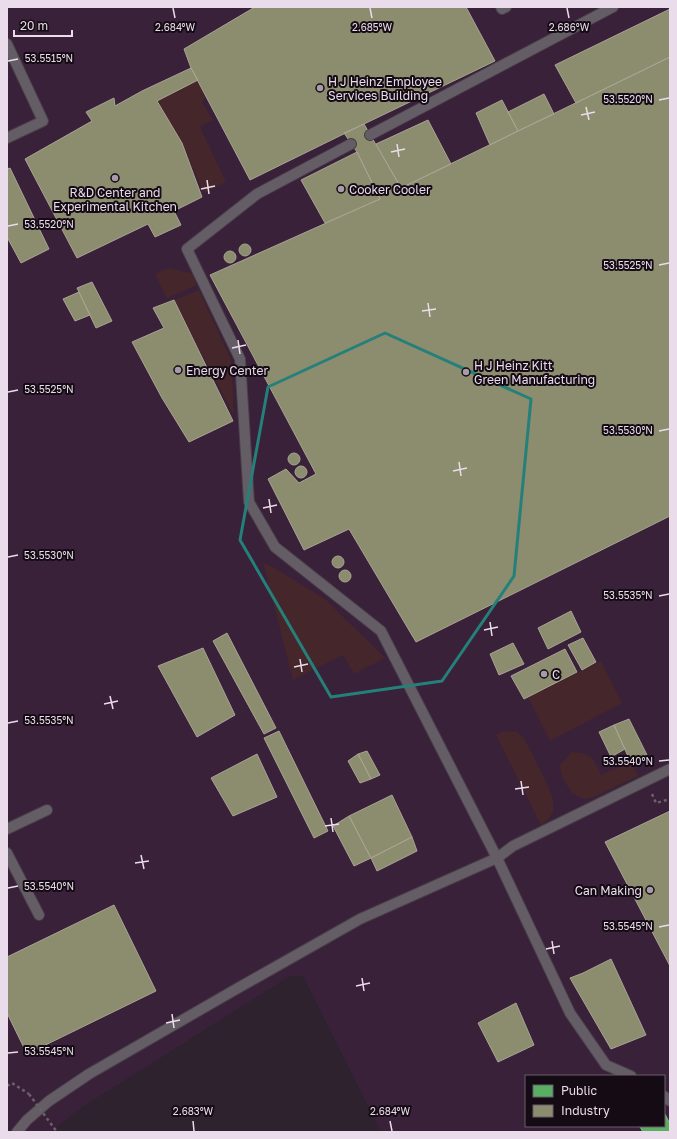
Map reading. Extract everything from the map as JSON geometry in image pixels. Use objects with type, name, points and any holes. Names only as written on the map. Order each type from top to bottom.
[{"type":"lane","points":[[501,7],[502,9],[506,7]]},
{"type":"lane","points":[[370,135],[613,7]]},
{"type":"lane","points":[[7,44],[43,121],[7,138]]},
{"type":"lane","points":[[351,144],[257,194],[187,249],[240,359],[249,502],[275,547],[381,631],[497,858],[570,1013],[606,1065],[629,1075]]},
{"type":"lane","points":[[17,1132],[49,1101],[89,1074],[360,919],[497,858],[513,846],[670,769]]},
{"type":"lane","points":[[7,829],[47,810]]},
{"type":"lane","points":[[7,853],[39,915]]},
{"type":"path","points":[[652,794],[656,803],[670,799]]},
{"type":"path","points":[[7,1086],[12,1083],[29,1094],[57,1132]]},
{"type":"highlighted area","points":[[385,333],[531,399],[514,576],[442,681],[331,697],[240,540],[268,387]]},
{"type":"shaded area","points":[[7,7],[670,7],[670,1132],[381,1132],[303,976],[290,976],[81,1108],[51,1132],[7,1132]]},
{"type":"shaded area","points":[[198,80],[207,96],[202,102],[213,120],[200,127],[226,182],[204,193],[182,143],[157,101]]},
{"type":"shaded area","points":[[169,268],[193,274],[197,285],[167,298],[155,274]]},
{"type":"shaded area","points":[[199,290],[231,360],[234,416],[174,300]]},
{"type":"shaded area","points":[[263,562],[325,599],[385,658],[354,674],[343,655],[293,680]]},
{"type":"shaded area","points":[[601,661],[622,703],[550,741],[528,697]]},
{"type":"shaded area","points":[[504,731],[517,732],[524,738],[549,788],[553,800],[553,812],[548,820],[541,825],[496,735]]},
{"type":"shaded area","points":[[572,752],[588,755],[596,764],[601,775],[630,761],[638,776],[594,797],[584,799],[572,793],[562,777],[560,765]]},
{"type":"building: Public","points":[[665,1114],[670,1124],[670,1132],[643,1132],[640,1127],[665,1127]]},
{"type":"building: Industry","name":"H J Heinz Employee Services Building","points":[[255,7],[466,7],[495,61],[250,180],[191,68],[184,49]]},
{"type":"building: Industry","points":[[670,9],[670,57],[576,103],[555,65]]},
{"type":"building: Industry","name":"H J Heinz Kitt Green Manufacturing","points":[[670,57],[670,516],[416,642],[349,529],[304,550],[268,479],[286,469],[299,483],[316,474],[210,275],[380,199],[357,152],[344,133],[364,124],[401,188]]},
{"type":"building: Industry","name":"R&D Center and Experimental Kitchen","points":[[191,68],[198,80],[157,101],[182,143],[202,197],[174,211],[181,225],[155,237],[148,224],[77,258],[25,159],[92,121],[86,112],[114,98],[115,106],[142,91]]},
{"type":"building: Industry","points":[[544,94],[554,114],[518,131],[508,112]]},
{"type":"building: Industry","points":[[502,100],[518,131],[490,145],[476,113]]},
{"type":"building: Industry","name":"Cooker Cooler","points":[[428,120],[451,164],[401,188],[376,144]]},
{"type":"building: Industry","name":"Cooker Cooler","points":[[357,152],[380,199],[325,223],[301,180]]},
{"type":"building: Industry","points":[[10,168],[49,249],[21,263],[7,237],[7,169]]},
{"type":"building: Industry","points":[[245,244],[249,246],[251,250],[249,254],[245,256],[241,254],[239,250],[241,246]]},
{"type":"building: Industry","points":[[228,251],[232,251],[236,257],[232,263],[228,263],[224,259],[224,255]]},
{"type":"building: Industry","points":[[92,282],[112,321],[96,328],[77,288]]},
{"type":"building: Industry","points":[[79,292],[90,315],[75,321],[63,299]]},
{"type":"building: Industry","name":"Energy Center","points":[[174,300],[233,421],[189,442],[162,398],[132,342],[164,328],[153,308]]},
{"type":"building: Industry","points":[[294,453],[298,455],[300,459],[298,463],[294,465],[290,463],[288,459],[290,455]]},
{"type":"building: Industry","points":[[299,466],[303,466],[307,472],[303,478],[299,478],[295,474],[295,470]]},
{"type":"building: Industry","points":[[336,556],[340,556],[344,562],[340,568],[336,568],[332,564],[332,560]]},
{"type":"building: Industry","points":[[345,570],[349,572],[351,576],[349,580],[345,582],[341,580],[339,576],[341,572]]},
{"type":"building: Industry","points":[[571,611],[581,632],[548,649],[538,628]]},
{"type":"building: Industry","points":[[227,633],[276,728],[264,734],[213,641]]},
{"type":"building: Industry","points":[[583,638],[596,662],[582,670],[568,645]]},
{"type":"building: Industry","points":[[513,643],[524,664],[499,675],[490,654]]},
{"type":"building: Industry","points":[[203,648],[235,715],[197,737],[158,666]]},
{"type":"building: Industry","name":"C","points":[[565,649],[577,672],[524,699],[511,676]]},
{"type":"building: Industry","points":[[629,719],[647,755],[631,763],[614,725]]},
{"type":"building: Industry","points":[[614,725],[625,749],[611,757],[599,732]]},
{"type":"building: Industry","points":[[279,731],[328,831],[314,838],[264,738]]},
{"type":"building: Industry","points":[[367,751],[380,775],[371,779],[358,754]]},
{"type":"building: Industry","points":[[257,754],[277,797],[233,816],[211,778]]},
{"type":"building: Industry","points":[[358,754],[371,779],[360,783],[348,761]]},
{"type":"building: Industry","points":[[392,795],[412,837],[371,858],[349,816]]},
{"type":"building: Industry","name":"Can Making","points":[[670,811],[670,966],[605,842]]},
{"type":"building: Industry","points":[[349,816],[371,858],[354,866],[333,826]]},
{"type":"building: Industry","points":[[412,837],[417,851],[377,871],[371,858]]},
{"type":"building: Industry","points":[[114,905],[156,991],[27,1054],[7,1013],[7,957]]},
{"type":"building: Industry","points":[[611,959],[646,1035],[611,1049],[570,978]]},
{"type":"building: Industry","points":[[516,1003],[534,1045],[498,1062],[478,1023]]},
{"type":"place","name":"H J Heinz Employee Services Building","points":[[320,88]]},
{"type":"place","name":"R&D Center and Experimental Kitchen","points":[[115,178]]},
{"type":"place","name":"Cooker Cooler","points":[[341,189]]},
{"type":"place","name":"Energy Center","points":[[178,370]]},
{"type":"place","name":"H J Heinz Kitt Green Manufacturing","points":[[466,372]]},
{"type":"place","name":"C","points":[[544,674]]},
{"type":"place","name":"Can Making","points":[[650,890]]}]
